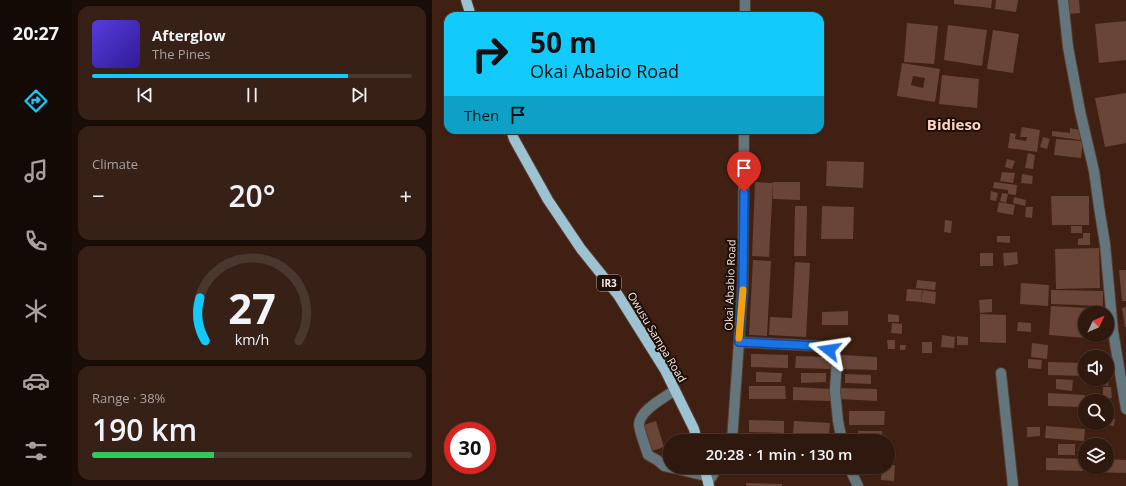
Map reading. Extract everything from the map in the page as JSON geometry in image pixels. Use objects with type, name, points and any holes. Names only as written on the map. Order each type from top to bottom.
[{"type":"main road","points":[[466,0],[470,12]]},
{"type":"main road","name":"Owusu Sampa Road","points":[[512,134],[548,200],[581,249],[618,295],[665,370],[695,434]]},
{"type":"street","points":[[745,0],[745,12]]},
{"type":"street","points":[[1063,0],[1068,47],[1080,111],[1094,171],[1105,244],[1113,331],[1126,409]]},
{"type":"street","name":"Okai Ababio Road","points":[[732,434],[743,284],[744,134]]},
{"type":"street","points":[[739,342],[819,346],[829,350],[837,358],[835,391],[841,434]]},
{"type":"street","points":[[1001,373],[1013,486]]},
{"type":"street","points":[[675,390],[644,412],[641,418],[639,425],[648,455],[664,466],[707,478]]},
{"type":"street","points":[[852,474],[858,486]]},
{"type":"building","points":[[954,0],[992,0],[991,8],[954,4]]},
{"type":"building","points":[[996,0],[1018,0],[1016,12],[995,9]]},
{"type":"building","points":[[1067,0],[1079,0],[1080,13],[1068,14]]},
{"type":"building","points":[[1126,21],[1126,60],[1099,63],[1095,24]]},
{"type":"building","points":[[907,23],[938,26],[934,64],[904,62]]},
{"type":"building","points":[[948,25],[987,30],[982,66],[944,60]]},
{"type":"building","points":[[993,30],[1019,34],[1013,73],[987,69]]},
{"type":"building","points":[[902,63],[940,69],[935,102],[897,96]],"holes":[[[913,76],[925,78],[923,88],[911,85]]]},
{"type":"building","points":[[942,75],[979,79],[977,108],[939,104]]},
{"type":"building","points":[[1126,93],[1126,143],[1105,147],[1095,98]]},
{"type":"building","points":[[1022,127],[1040,130],[1037,152],[1008,148],[1010,133],[1016,134],[1015,139],[1026,141],[1027,137],[1020,137]]},
{"type":"building","points":[[1070,128],[1082,130],[1080,140],[1052,136],[1052,131],[1070,133]]},
{"type":"building","points":[[1043,137],[1050,139],[1047,149],[1040,147]]},
{"type":"building","points":[[1056,139],[1083,141],[1081,158],[1054,155]]},
{"type":"building","points":[[1028,153],[1035,155],[1033,169],[1025,168]]},
{"type":"building","points":[[1007,159],[1015,161],[1012,169],[1005,167]]},
{"type":"building","points":[[827,161],[864,162],[863,188],[826,186]]},
{"type":"building","points":[[1002,172],[1015,173],[1013,183],[1000,181]]},
{"type":"building","points":[[1022,174],[1033,176],[1032,184],[1021,183]]},
{"type":"building","points":[[755,182],[773,183],[769,257],[752,256]]},
{"type":"building","points":[[773,182],[800,182],[800,200],[773,199]]},
{"type":"building","points":[[994,182],[1017,185],[1016,195],[1008,194],[1008,190],[993,188]]},
{"type":"building","points":[[991,191],[998,193],[996,201],[990,200]]},
{"type":"building","points":[[1002,193],[1008,194],[1006,203],[1000,201]]},
{"type":"building","points":[[1051,196],[1089,196],[1089,225],[1052,225]]},
{"type":"building","points":[[1014,197],[1026,200],[1025,206],[1013,203]]},
{"type":"building","points":[[999,202],[1015,205],[1013,215],[997,212]]},
{"type":"building","points":[[795,206],[807,206],[806,256],[794,256]]},
{"type":"building","points":[[822,206],[854,207],[853,239],[821,239]]},
{"type":"building","points":[[1026,207],[1033,207],[1032,218],[1025,217]]},
{"type":"building","points":[[945,220],[952,221],[951,233],[944,232]]},
{"type":"building","points":[[1071,226],[1082,226],[1082,233],[1071,233]]},
{"type":"building","points":[[1083,233],[1090,233],[1090,245],[1078,245],[1078,239],[1083,238]]},
{"type":"building","points":[[997,236],[1010,236],[1010,243],[997,242]]},
{"type":"building","points":[[1099,248],[1100,288],[1056,289],[1055,249]]},
{"type":"building","points":[[1017,252],[1018,264],[1004,266],[1003,253]]},
{"type":"building","points":[[980,253],[993,253],[993,266],[980,266]]},
{"type":"building","points":[[753,260],[771,261],[767,336],[749,335]]},
{"type":"building","points":[[795,262],[810,263],[806,337],[769,335],[770,317],[792,318]]},
{"type":"building","points":[[1119,270],[1126,270],[1126,301],[1122,301]]},
{"type":"building","points":[[917,280],[936,282],[935,290],[916,288]]},
{"type":"building","points":[[1021,283],[1049,285],[1048,306],[1020,304]]},
{"type":"building","points":[[907,289],[922,290],[921,302],[906,301]]},
{"type":"building","points":[[923,290],[936,292],[935,304],[921,302]]},
{"type":"building","points":[[1051,290],[1103,291],[1103,306],[1051,304]]},
{"type":"building","points":[[992,299],[992,312],[980,313],[979,300]]},
{"type":"building","points":[[1051,306],[1078,307],[1078,337],[1049,335]]},
{"type":"building","points":[[1126,307],[1126,327],[1125,327],[1122,308]]},
{"type":"building","points":[[848,311],[848,325],[822,325],[822,312]]},
{"type":"building","points":[[888,314],[899,315],[899,322],[888,322]]},
{"type":"building","points":[[980,314],[1006,315],[1006,343],[980,342]]},
{"type":"building","points":[[1018,322],[1031,323],[1031,332],[1017,331]]},
{"type":"building","points":[[892,323],[902,324],[902,334],[891,333]]},
{"type":"building","points":[[942,335],[955,337],[954,348],[941,347]]},
{"type":"building","points":[[957,336],[968,337],[968,345],[957,345]]},
{"type":"building","points":[[887,340],[895,340],[895,349],[888,349]]},
{"type":"building","points":[[922,342],[932,342],[932,353],[922,353]]},
{"type":"building","points":[[1032,343],[1048,345],[1047,359],[1031,357]]},
{"type":"building","points":[[900,345],[906,345],[905,350],[900,350]]},
{"type":"building","points":[[751,354],[788,355],[788,368],[751,367]]},
{"type":"building","points":[[841,355],[877,357],[877,370],[841,369]]},
{"type":"building","points":[[796,356],[832,357],[832,369],[795,368]]},
{"type":"building","points":[[1028,359],[1042,360],[1041,369],[1028,368]]},
{"type":"building","points":[[1048,362],[1078,363],[1078,376],[1048,375]]},
{"type":"building","points":[[756,372],[782,373],[781,382],[756,382]]},
{"type":"building","points":[[801,373],[826,373],[826,382],[801,383]]},
{"type":"building","points":[[845,374],[871,375],[871,384],[845,383]]},
{"type":"building","points":[[1056,379],[1073,380],[1072,391],[1056,389]]},
{"type":"building","points":[[749,386],[785,386],[786,399],[749,399]]},
{"type":"building","points":[[793,387],[832,389],[831,401],[793,400]]},
{"type":"building","points":[[1103,387],[1111,387],[1112,394],[1103,394]]},
{"type":"building","points":[[839,388],[877,389],[877,401],[839,399]]},
{"type":"building","points":[[1048,393],[1078,395],[1078,407],[1048,406]]},
{"type":"building","points":[[849,411],[885,411],[884,425],[849,425]]},
{"type":"building","points":[[749,420],[784,421],[784,433],[749,432]]},
{"type":"building","points":[[656,421],[663,447],[652,451],[644,425]]},
{"type":"building","points":[[794,421],[830,423],[829,434],[793,433]]},
{"type":"building","points":[[1046,426],[1085,430],[1084,438],[1078,438],[1078,441],[1045,438]]},
{"type":"building","points":[[1027,427],[1040,427],[1040,436],[1027,437]]},
{"type":"building","points":[[858,431],[882,431],[882,434],[858,434]]},
{"type":"building","points":[[1058,444],[1075,444],[1075,455],[1058,455]]},
{"type":"building","points":[[1046,458],[1078,459],[1078,471],[1046,470]]},
{"type":"building","points":[[1114,459],[1126,460],[1126,473],[1114,473]]},
{"type":"building","points":[[881,474],[894,474],[894,481],[881,480]]},
{"type":"building","points":[[746,483],[782,484],[782,486],[746,486]]},
{"type":"slow traffic","points":[[739,338],[743,290]]},
{"type":"district","name":"Bidieso","points":[[954,125]]},
{"type":"route","points":[[744,192],[743,284],[739,342],[819,346],[829,350]]}]
